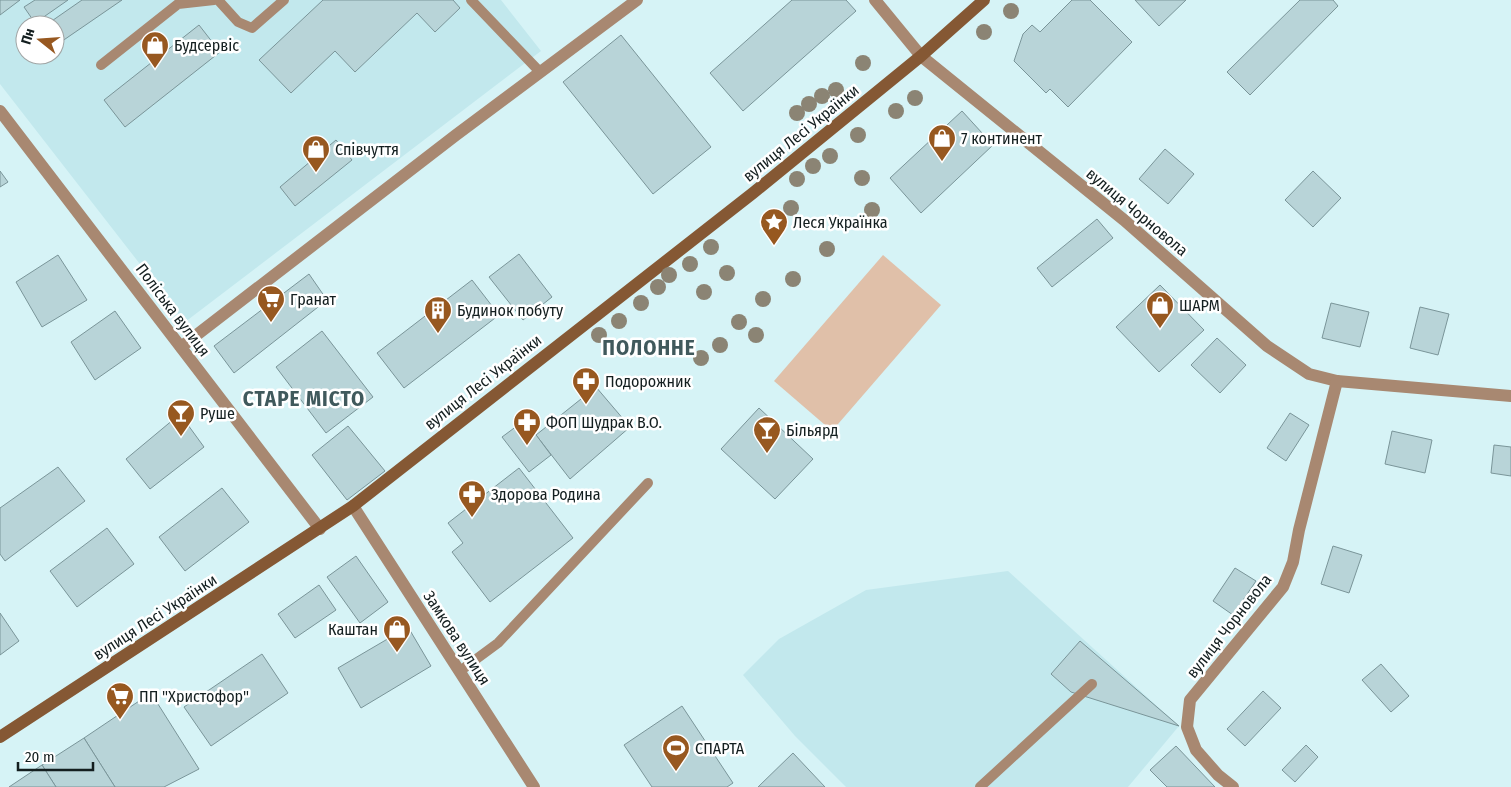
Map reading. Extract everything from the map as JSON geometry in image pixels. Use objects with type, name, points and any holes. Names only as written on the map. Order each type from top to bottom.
[{"type":"main road","name":"вулиця Лесі Українки","points":[[0,737],[353,506],[753,193],[922,56],[984,0]]},
{"type":"street","points":[[181,347],[637,0]]},
{"type":"street","name":"вулиця Чорновола","points":[[875,0],[922,56],[1124,220],[1267,346],[1309,374],[1336,381],[1511,396]]},
{"type":"street","name":"Поліська вулиця","points":[[0,111],[320,529]]},
{"type":"street","name":"вулиця Чорновола","points":[[1233,787],[1218,775],[1196,750],[1187,727],[1190,700],[1283,587],[1293,562],[1336,381]]},
{"type":"street","name":"Замкова вулиця","points":[[353,506],[534,787]]},
{"type":"lane","points":[[102,65],[178,4],[216,0],[238,22],[252,28],[284,0]]},
{"type":"lane","points":[[470,0],[540,72]]},
{"type":"lane","points":[[460,672],[498,644],[648,483]]},
{"type":"lane","points":[[980,787],[1092,684]]},
{"type":"shaded area","points":[[0,0],[501,0],[541,51],[185,322],[0,84]]},
{"type":"shaded area","points":[[883,255],[941,305],[832,431],[774,381]]},
{"type":"shaded area","points":[[1008,571],[1179,726],[1128,787],[846,787],[795,736],[743,675],[779,639],[866,590]]},
{"type":"building","points":[[0,0],[20,0],[0,15]]},
{"type":"building","points":[[35,0],[68,0],[46,15],[30,15],[24,7]]},
{"type":"building","points":[[82,0],[122,0],[65,39],[65,15],[60,15]]},
{"type":"building","points":[[323,0],[453,0],[460,8],[435,32],[417,13],[355,72],[335,51],[291,93],[259,60]]},
{"type":"building","points":[[792,0],[846,0],[856,11],[743,111],[710,73]]},
{"type":"building","points":[[1072,0],[1090,0],[1132,42],[1068,107],[1050,89],[1046,93],[1014,61],[1023,34],[1032,25],[1040,32]]},
{"type":"building","points":[[1135,0],[1186,0],[1159,26]]},
{"type":"building","points":[[1300,0],[1333,0],[1338,6],[1250,95],[1227,72]]},
{"type":"building","points":[[199,25],[220,52],[125,127],[104,100]]},
{"type":"building","points":[[621,35],[711,147],[653,194],[563,82]]},
{"type":"building","name":"7 континент","points":[[962,111],[993,145],[921,213],[890,178]]},
{"type":"building","name":"Співчуття","points":[[336,140],[352,160],[295,206],[280,187]]},
{"type":"building","points":[[1165,149],[1194,174],[1168,204],[1139,179]]},
{"type":"building","points":[[0,171],[8,182],[0,187]]},
{"type":"building","points":[[1313,171],[1341,198],[1313,227],[1285,200]]},
{"type":"building","points":[[1097,219],[1113,238],[1052,287],[1037,268]]},
{"type":"building","points":[[519,254],[552,297],[523,320],[489,277]]},
{"type":"building","points":[[58,255],[87,300],[42,327],[16,282]]},
{"type":"building","name":"Гранат","points":[[309,274],[327,300],[234,373],[214,346]]},
{"type":"building","name":"Будинок побуту","points":[[472,280],[499,315],[404,388],[377,353]]},
{"type":"building","name":"ШАРМ","points":[[1160,285],[1204,330],[1159,372],[1116,327]]},
{"type":"building","points":[[1331,303],[1369,312],[1360,347],[1322,338]]},
{"type":"building","points":[[1420,307],[1449,314],[1438,355],[1410,348]]},
{"type":"building","points":[[115,311],[141,348],[95,380],[71,342]]},
{"type":"building","points":[[322,331],[373,397],[326,433],[276,367]]},
{"type":"building","points":[[1217,338],[1246,365],[1220,393],[1191,365]]},
{"type":"building","points":[[596,387],[630,427],[570,479],[536,435]]},
{"type":"building","name":"Більярд","points":[[759,408],[813,459],[775,499],[721,449]]},
{"type":"building","points":[[1290,413],[1309,425],[1286,461],[1267,448]]},
{"type":"building","points":[[180,414],[204,447],[150,489],[126,459]]},
{"type":"building","name":"ФОП Шудрак В.О.","points":[[525,420],[551,455],[529,472],[502,437]]},
{"type":"building","points":[[348,426],[385,471],[347,500],[312,455]]},
{"type":"building","points":[[1392,431],[1432,440],[1425,473],[1385,464]]},
{"type":"building","points":[[1494,445],[1511,447],[1511,476],[1491,473]]},
{"type":"building","points":[[58,467],[85,501],[5,561],[0,554],[0,508]]},
{"type":"building","points":[[519,468],[573,538],[490,602],[452,552],[463,543],[448,523]]},
{"type":"building","points":[[222,488],[249,522],[185,571],[159,537]]},
{"type":"building","points":[[107,528],[134,564],[77,607],[50,571]]},
{"type":"building","points":[[1333,546],[1362,555],[1349,593],[1321,584]]},
{"type":"building","points":[[356,556],[388,602],[360,623],[327,577]]},
{"type":"building","points":[[1235,568],[1256,581],[1233,615],[1213,601]]},
{"type":"building","points":[[319,585],[336,610],[295,638],[278,614]]},
{"type":"building","points":[[0,613],[19,641],[0,655]]},
{"type":"building","points":[[408,627],[431,666],[361,708],[338,668]]},
{"type":"building","points":[[1080,641],[1179,726],[1071,692],[1051,674]]},
{"type":"building","points":[[262,654],[288,693],[211,746],[184,707]]},
{"type":"building","points":[[1381,664],[1409,696],[1391,712],[1362,680]]},
{"type":"building","points":[[1263,691],[1281,708],[1245,746],[1227,729]]},
{"type":"building","points":[[151,693],[199,769],[164,787],[115,787],[84,738]]},
{"type":"building","points":[[682,706],[733,783],[727,787],[652,787],[624,745]]},
{"type":"building","points":[[84,738],[115,787],[56,787],[42,765]]},
{"type":"building","points":[[1306,745],[1318,757],[1295,782],[1282,770]]},
{"type":"building","points":[[1176,746],[1215,787],[1167,787],[1150,770]]},
{"type":"building","points":[[793,753],[825,787],[758,787]]},
{"type":"building","points":[[42,765],[56,787],[9,787]]},
{"type":"place","name":"Будсервіс","points":[[155,69]]},
{"type":"place","name":"7 континент","points":[[942,162]]},
{"type":"place","name":"Співчуття","points":[[316,173]]},
{"type":"place","name":"Леся Українка","points":[[774,246]]},
{"type":"place","name":"Гранат","points":[[271,323]]},
{"type":"place","name":"ШАРМ","points":[[1160,329]]},
{"type":"place","name":"Будинок побуту","points":[[438,334]]},
{"type":"place","name":"Подорожник","points":[[586,405]]},
{"type":"place","name":"Руше","points":[[181,437]]},
{"type":"place","name":"ФОП Шудрак В.О.","points":[[527,446]]},
{"type":"place","name":"Більярд","points":[[767,454]]},
{"type":"place","name":"Здорова Родина","points":[[472,518]]},
{"type":"place","name":"Каштан","points":[[397,653]]},
{"type":"place","name":"ПП \"Христофор\"","points":[[120,720]]},
{"type":"place","name":"СПАРТА","points":[[676,772]]},
{"type":"district","name":"ПОЛОННЕ","points":[[649,348]]},
{"type":"district","name":"СТАРЕ МІСТО","points":[[304,399]]}]
